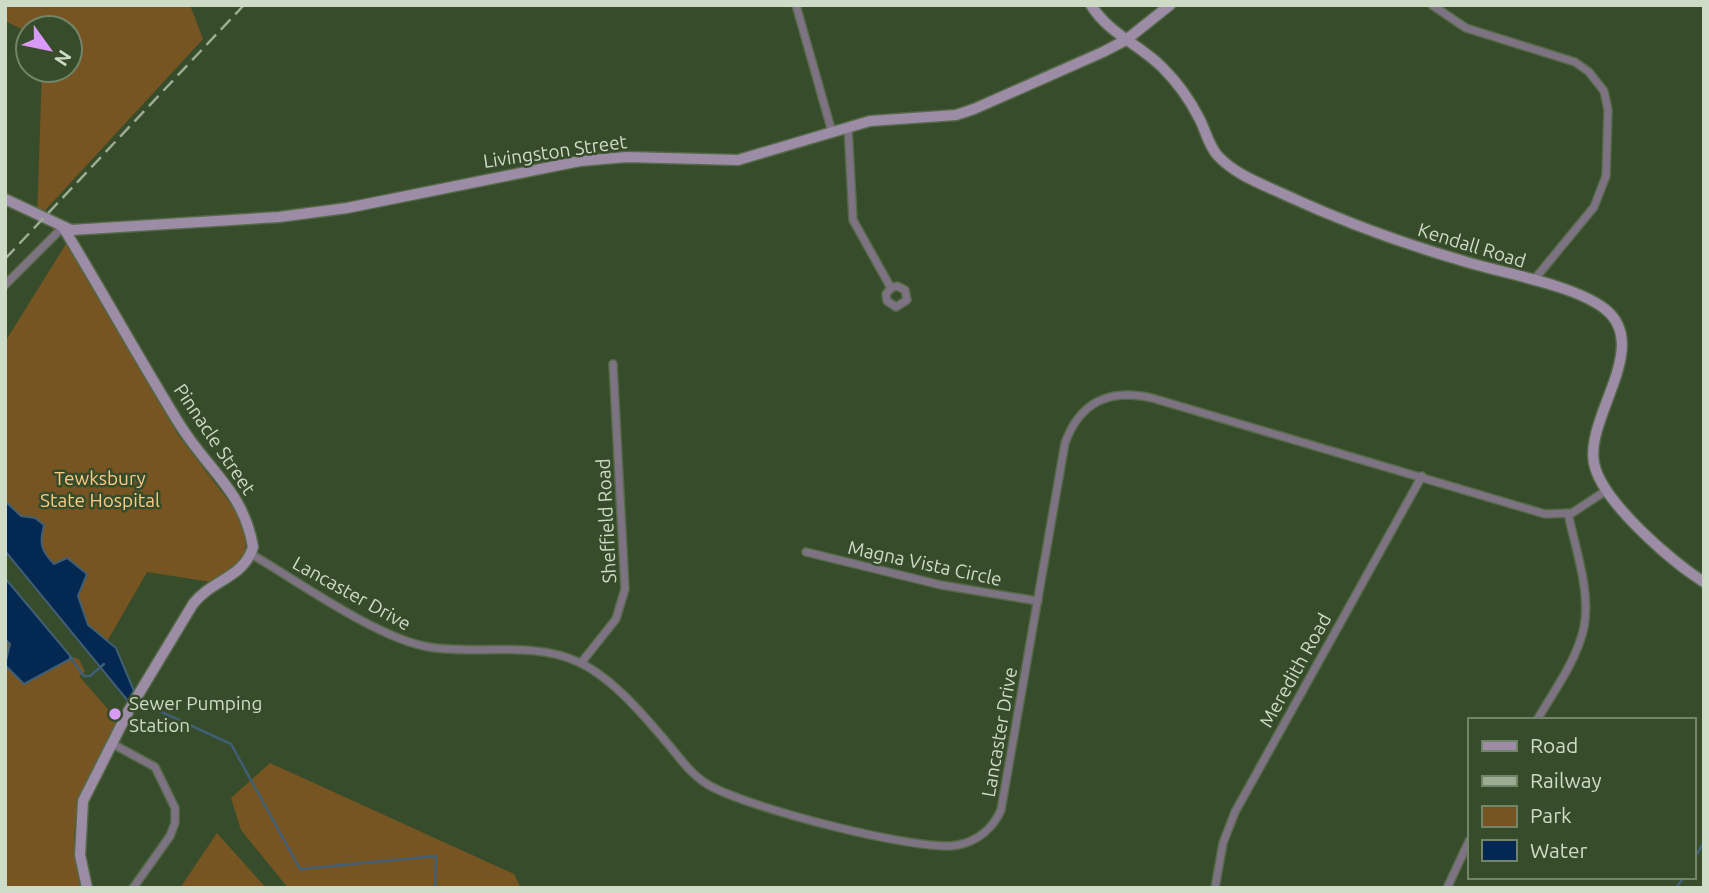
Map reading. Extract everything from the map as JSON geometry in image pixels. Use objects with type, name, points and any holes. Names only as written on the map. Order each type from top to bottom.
[{"type":"street","points":[[796,5],[832,132]]},
{"type":"street","name":"Kendall Road","points":[[1091,5],[1124,41],[1162,67],[1194,107],[1216,153],[1239,173],[1376,233],[1589,299],[1615,320],[1621,332],[1619,360],[1593,450],[1597,473],[1607,491],[1664,554],[1704,582]]},
{"type":"street","name":"Livingston Street","points":[[5,199],[63,227],[90,230],[223,222],[330,211],[580,162],[627,157],[738,160],[870,121],[956,115],[1124,41],[1170,5]]},
{"type":"street","points":[[1432,5],[1466,28],[1575,62],[1589,72],[1604,91],[1608,152],[1602,192],[1584,221],[1532,282]]},
{"type":"street","points":[[848,127],[853,220],[891,288]]},
{"type":"street","points":[[5,285],[63,227]]},
{"type":"street","name":"Pinnacle Street","points":[[63,227],[180,425],[236,498],[251,538],[251,554]]},
{"type":"street","name":"Sheffield Road","points":[[581,663],[616,619],[625,589],[613,364]]},
{"type":"street","name":"Lancaster Drive","points":[[251,554],[407,642],[467,650],[547,653],[581,663],[612,686],[696,777],[719,791],[831,826],[955,846],[983,834],[1001,810],[1065,443],[1084,409],[1110,397],[1138,395],[1152,398],[1545,514],[1568,513]]},
{"type":"street","name":"Meredith Road","points":[[1214,888],[1223,842],[1235,813],[1422,476]]},
{"type":"street","points":[[1538,718],[1568,665],[1584,626],[1581,578],[1568,513],[1607,491]]},
{"type":"street","name":"Magna Vista Circle","points":[[806,552],[941,584],[1038,601]]},
{"type":"street","points":[[87,888],[80,855],[80,815],[90,783],[110,743],[193,604],[203,591],[242,569],[251,554]]},
{"type":"street","points":[[110,743],[155,767],[175,808],[175,822],[170,836],[134,888]]},
{"type":"street","points":[[1447,888],[1468,843]]},
{"type":"green space","points":[[5,5],[190,5],[203,39],[37,219],[42,84],[84,84],[84,14],[14,14],[14,25],[5,21]]},
{"type":"green space","name":"Tewksbury State Hospital","points":[[66,244],[178,435],[240,516],[246,536],[245,553],[237,566],[211,582],[147,572],[102,650],[5,551],[5,342]]},
{"type":"green space","points":[[5,578],[72,657],[79,659],[85,672],[79,676],[120,723],[88,783],[76,819],[74,839],[81,888],[5,888]]},
{"type":"green space","points":[[270,763],[514,874],[521,888],[288,888],[241,830],[231,798]]},
{"type":"green space","points":[[217,833],[266,888],[180,888]]},
{"type":"water","points":[[5,501],[21,516],[35,518],[44,525],[42,546],[54,564],[67,558],[87,574],[78,596],[88,625],[116,648],[134,691],[128,701],[5,551]]},
{"type":"water","points":[[5,578],[72,658],[24,684],[5,665],[10,644],[5,639]]},
{"type":"waterway","points":[[70,657],[84,676],[90,676],[104,664]]},
{"type":"waterway","points":[[142,703],[231,744],[300,869],[436,856],[435,888]]},
{"type":"waterway","points":[[1695,857],[1704,842]]},
{"type":"waterway","points":[[1676,888],[1683,879]]},
{"type":"railway","points":[[5,259],[244,5]]},
{"type":"place","name":"Sewer Pumping Station","points":[[115,714]]}]
